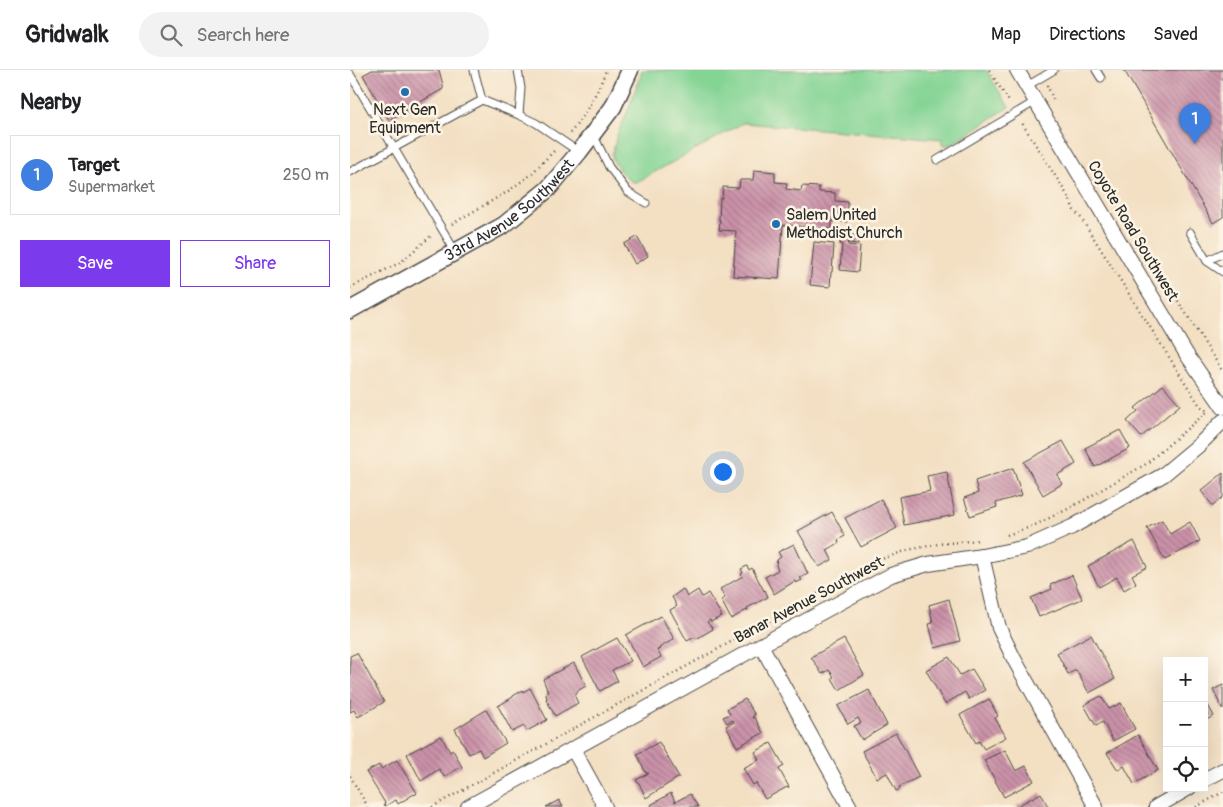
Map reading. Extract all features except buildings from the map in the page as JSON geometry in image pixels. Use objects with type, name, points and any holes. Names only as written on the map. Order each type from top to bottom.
[{"type":"street","name":"33rd Avenue Southwest","points":[[350,310],[504,225],[548,189],[579,152],[612,107],[630,70]]},
{"type":"street","name":"Coyote Road Southwest","points":[[1017,70],[1187,355],[1223,407]]},
{"type":"street","name":"Banar Avenue Southwest","points":[[468,807],[891,575],[928,564],[1027,547],[1072,527],[1163,475],[1199,445],[1223,421]]},
{"type":"street","points":[[982,556],[999,628],[1096,807]]},
{"type":"street","points":[[761,645],[850,807]]},
{"type":"street","points":[[573,749],[605,807]]},
{"type":"street","points":[[1208,778],[1223,770]]},
{"type":"street","points":[[1156,807],[1183,792]]},
{"type":"lane","points":[[474,70],[482,100]]},
{"type":"lane","points":[[518,70],[521,88],[519,115]]},
{"type":"lane","points":[[1027,86],[1054,70]]},
{"type":"lane","points":[[1096,70],[1101,78]]},
{"type":"lane","points":[[350,74],[455,252]]},
{"type":"lane","points":[[482,100],[536,122],[579,152]]},
{"type":"lane","points":[[350,172],[482,100]]},
{"type":"lane","points":[[938,160],[1036,101]]},
{"type":"lane","points":[[593,134],[609,167],[628,192],[646,203]]},
{"type":"lane","points":[[1190,232],[1207,262],[1223,272]]},
{"type":"lane","points":[[1207,262],[1223,253]]},
{"type":"path","points":[[350,288],[400,262],[428,237],[507,192],[529,176],[578,125],[603,80],[606,70]]},
{"type":"path","points":[[989,70],[1069,198],[1074,210],[1082,218],[1200,406],[1208,411],[1146,464],[1070,508],[1034,526],[1002,536]]},
{"type":"path","points":[[1044,76],[1057,108]]},
{"type":"path","points":[[1109,192],[1223,372]]},
{"type":"path","points":[[432,807],[879,560],[908,550],[938,544],[985,540]]},
{"type":"path","points":[[350,776],[368,807]]},
{"type":"path","points":[[1196,807],[1223,792]]},
{"type":"green space","points":[[642,70],[986,70],[1009,107],[950,145],[942,145],[942,139],[743,123],[637,182],[632,182],[620,171],[612,155],[617,135],[631,103]]},
{"type":"place","name":"Next Gen Equipment","points":[[405,92]]},
{"type":"place","name":"Target","points":[[1195,144]]},
{"type":"place","name":"Salem United Methodist Church","points":[[776,224]]}]
